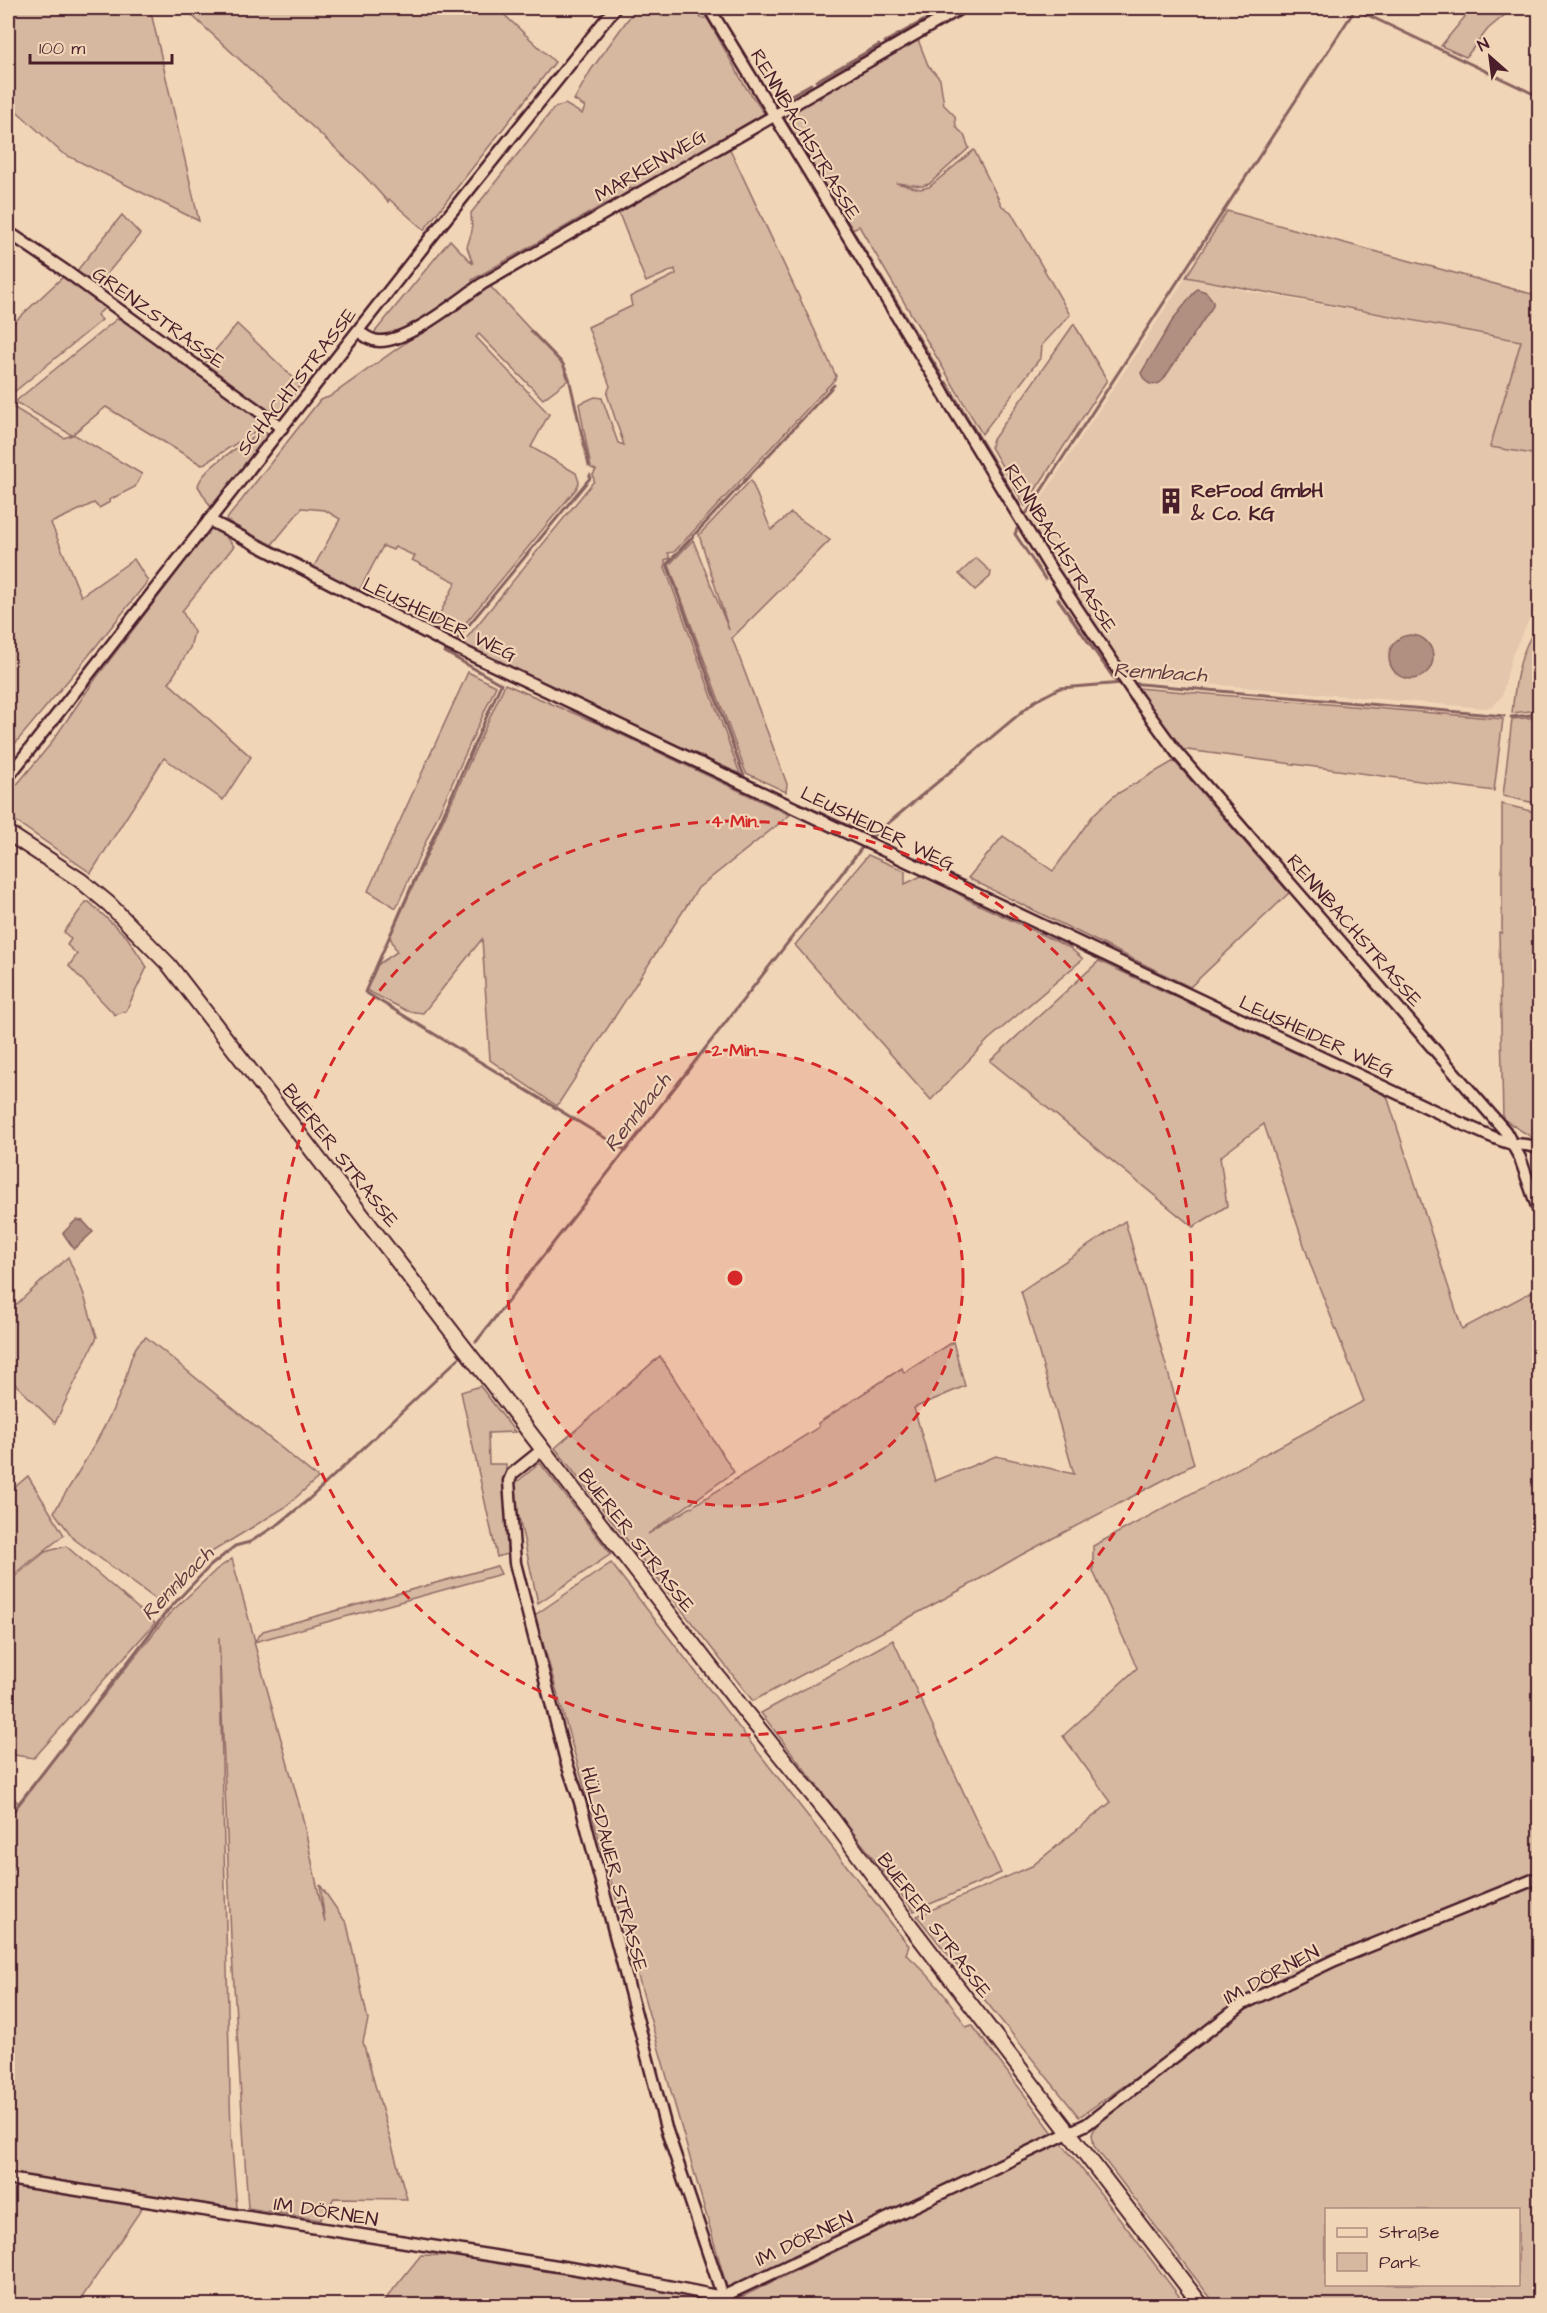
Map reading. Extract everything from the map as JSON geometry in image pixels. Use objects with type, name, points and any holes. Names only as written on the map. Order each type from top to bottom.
[{"type":"main road","name":"BUERER STRASSE","points":[[8,833],[80,880],[117,911],[169,965],[746,1713],[833,1820],[967,2001],[1202,2306]]},
{"type":"street","name":"SCHACHTSTRASSE","points":[[8,777],[615,8]]},
{"type":"street","name":"RENNBACHSTRASSE","points":[[709,8],[1052,571],[1137,698],[1177,753],[1505,1131],[1514,1145],[1539,1215]]},
{"type":"street","name":"MARKENWEG","points":[[358,331],[372,340],[379,341],[407,334],[482,284],[773,114],[961,8]]},
{"type":"street","name":"GRENZSTRASSE","points":[[14,236],[282,428]]},
{"type":"street","name":"LEUSHEIDER WEG","points":[[209,520],[417,630],[594,715],[781,801],[1402,1096],[1514,1145],[1529,1144],[1539,1149]]},
{"type":"street","name":"HÜLSDAUER STRASSE","points":[[543,1449],[512,1474],[510,1481],[515,1563],[566,1761],[580,1802],[666,2128],[724,2301]]},
{"type":"street","name":"IM DÖRNEN","points":[[8,2179],[608,2274],[724,2301],[1087,2124],[1243,2004],[1335,1960],[1539,1877]]},
{"type":"shaded area","points":[[1186,277],[1250,292],[1521,341],[1490,447],[1539,455],[1539,599],[1512,655],[1502,696],[1494,705],[1486,708],[1129,677],[1026,522]]},
{"type":"shaded area","points":[[1197,289],[1206,292],[1213,301],[1213,306],[1163,380],[1160,383],[1150,384],[1141,373],[1174,318]]},
{"type":"shaded area","points":[[1411,635],[1426,642],[1433,657],[1426,672],[1411,679],[1396,672],[1389,657],[1396,642]]},
{"type":"shaded area","points":[[76,1220],[83,1221],[93,1232],[74,1249],[63,1233]]},
{"type":"green space","points":[[8,8],[150,8],[199,221],[62,153],[8,103]]},
{"type":"green space","points":[[184,8],[497,8],[555,62],[424,230],[389,199],[388,202],[360,171]]},
{"type":"green space","points":[[636,8],[690,8],[701,18],[707,18],[745,86],[764,113],[763,116],[635,190],[630,188],[625,197],[603,205],[472,280],[473,285],[425,320],[397,333],[385,335],[374,333],[450,240],[473,264],[467,247],[472,231],[471,213],[554,108],[565,104],[582,114],[585,107],[574,100],[591,70]]},
{"type":"green space","points":[[1472,8],[1513,8],[1488,29],[1466,57],[1441,46]]},
{"type":"green space","points":[[917,37],[928,65],[940,79],[944,105],[955,116],[956,127],[964,135],[969,148],[929,184],[922,186],[896,183],[920,189],[929,187],[974,150],[1002,206],[1011,212],[1070,315],[1042,345],[1041,357],[982,434],[859,226],[848,231],[779,115],[815,93],[820,99],[826,89]]},
{"type":"green space","points":[[729,147],[836,376],[674,552],[668,553],[670,558],[665,560],[665,567],[740,774],[461,645],[594,481],[593,475],[596,470],[591,468],[579,404],[595,397],[602,398],[618,443],[624,445],[607,394],[610,386],[588,327],[632,306],[630,297],[676,274],[675,269],[646,282],[618,211]]},
{"type":"green space","points":[[1227,211],[1539,296],[1539,455],[1490,447],[1521,341],[1186,277]]},
{"type":"green space","points":[[122,215],[140,234],[96,287],[75,273]]},
{"type":"green space","points":[[64,276],[108,305],[97,315],[102,320],[8,397],[8,328]]},
{"type":"green space","points":[[488,284],[563,365],[568,380],[543,399],[479,334],[476,337],[549,414],[531,447],[576,473],[579,482],[576,489],[455,636],[433,627],[456,582],[412,560],[415,556],[395,547],[393,550],[383,546],[358,593],[312,570],[340,519],[325,510],[302,508],[270,547],[226,520],[320,400],[329,397]]},
{"type":"green space","points":[[117,319],[124,319],[261,416],[265,425],[202,465],[106,407],[73,434],[142,474],[135,487],[109,500],[110,502],[99,508],[94,503],[51,523],[81,596],[134,559],[148,581],[8,752],[8,404],[64,438],[72,435],[17,403],[17,400]]},
{"type":"green space","points":[[237,324],[301,385],[275,418],[203,365]]},
{"type":"green space","points":[[1074,324],[1107,380],[1025,506],[991,447],[992,441]]},
{"type":"green space","points":[[266,432],[269,437],[214,507],[210,506],[198,486],[201,479],[227,455]]},
{"type":"green space","points":[[751,480],[771,530],[791,513],[830,540],[732,638],[787,784],[786,792],[746,773],[669,565],[693,540],[729,630],[699,535]]},
{"type":"green space","points":[[214,524],[234,546],[182,611],[194,632],[190,648],[169,683],[251,757],[223,800],[164,758],[91,873],[14,820],[9,794],[49,746],[96,678]]},
{"type":"green space","points":[[976,558],[991,572],[990,577],[975,590],[959,574]]},
{"type":"green space","points":[[1539,635],[1539,710],[1512,713],[1523,654],[1531,636]]},
{"type":"green space","points":[[468,672],[496,686],[396,908],[368,891]]},
{"type":"green space","points":[[505,684],[599,724],[790,815],[698,888],[557,1106],[490,1060],[482,939],[423,1013],[407,1011],[366,990],[377,965],[397,952],[390,937]]},
{"type":"green space","points":[[1138,688],[1503,719],[1494,791],[1180,749]]},
{"type":"green space","points":[[1540,717],[1539,804],[1503,796],[1512,719]]},
{"type":"green space","points":[[1174,761],[1289,893],[1190,987],[968,878],[1003,836],[1053,871],[1094,814],[1115,795]]},
{"type":"green space","points":[[1502,804],[1539,813],[1539,1142],[1503,1119],[1499,932],[1502,933]]},
{"type":"green space","points":[[868,855],[905,871],[905,884],[925,874],[969,900],[1070,948],[1083,959],[988,1040],[931,1100],[795,945]]},
{"type":"green space","points":[[86,902],[89,902],[127,937],[147,967],[126,1011],[115,1015],[69,966],[77,954],[67,945],[71,939],[64,932]]},
{"type":"green space","points":[[1099,961],[1387,1096],[1462,1329],[1539,1288],[1539,2305],[1216,2305],[1094,2146],[1092,2134],[1098,2122],[1234,2010],[1079,2117],[917,1916],[1032,1866],[1111,1802],[1063,1736],[1137,1668],[1093,1571],[1093,1546],[1364,1401],[1311,1266],[1264,1124],[1220,1157],[1227,1206],[1193,1227],[990,1061]]},
{"type":"green space","points":[[1125,1221],[1194,1464],[753,1701],[555,1448],[660,1356],[734,1472],[648,1534],[819,1427],[818,1423],[902,1368],[904,1373],[953,1342],[965,1386],[914,1408],[935,1481],[996,1456],[1074,1474],[1021,1291]]},
{"type":"green space","points":[[68,1257],[83,1292],[97,1337],[55,1423],[8,1377],[8,1312]]},
{"type":"green space","points":[[146,1337],[318,1478],[284,1508],[200,1559],[161,1603],[74,1539],[54,1512],[100,1435],[123,1386],[133,1353]]},
{"type":"green space","points":[[480,1386],[515,1432],[488,1433],[489,1464],[506,1464],[507,1554],[497,1557],[461,1392]]},
{"type":"green space","points":[[540,1463],[611,1554],[538,1603],[512,1486]]},
{"type":"green space","points":[[28,1476],[64,1535],[8,1579],[8,1493]]},
{"type":"green space","points":[[66,1546],[155,1623],[34,1758],[8,1754],[8,1582],[45,1552]]},
{"type":"green space","points":[[232,1559],[255,1641],[263,1631],[497,1566],[501,1574],[254,1642],[302,1815],[325,1923],[320,1885],[347,1924],[368,2020],[363,2042],[407,2199],[334,2198],[320,2220],[248,2208],[231,1938],[219,1637],[231,2136],[237,2208],[150,2196],[77,2305],[8,2305],[8,1791],[18,1803],[169,1614],[217,1569]]},
{"type":"green space","points":[[611,1563],[909,1946],[906,1954],[939,1988],[966,2027],[972,2025],[1053,2133],[728,2291],[535,1615]]},
{"type":"green space","points":[[893,1640],[1001,1873],[914,1911],[761,1713]]},
{"type":"green space","points":[[1061,2142],[1186,2305],[732,2306],[731,2302]]},
{"type":"green space","points":[[421,2255],[465,2256],[721,2299],[724,2305],[380,2306]]},
{"type":"waterway","points":[[885,42],[946,8]]},
{"type":"waterway","points":[[1024,517],[1356,8]]},
{"type":"waterway","points":[[1355,9],[1540,97]]},
{"type":"waterway","points":[[816,81],[879,45]]},
{"type":"waterway","points":[[776,106],[775,104],[811,84]]},
{"type":"waterway","points":[[781,114],[874,266]]},
{"type":"waterway","points":[[878,272],[942,376]]},
{"type":"waterway","points":[[531,331],[563,364],[569,378],[589,466]]},
{"type":"waterway","points":[[946,382],[1019,504]]},
{"type":"waterway","points":[[787,798],[745,779],[667,564],[834,385]]},
{"type":"waterway","points":[[458,638],[590,478],[590,475]]},
{"type":"waterway","points":[[1017,529],[1015,534],[1045,579]]},
{"type":"waterway","points":[[1058,599],[1117,683]]},
{"type":"waterway","points":[[449,647],[445,652],[501,684],[365,992],[625,1150]]},
{"type":"waterway","name":"Rennbach","points":[[868,840],[1035,701],[1060,688],[1123,683]]},
{"type":"waterway","name":"Rennbach","points":[[1129,683],[1504,716]]},
{"type":"waterway","points":[[1511,717],[1540,714]]},
{"type":"waterway","points":[[799,803],[871,836]]},
{"type":"waterway","name":"Rennbach","points":[[476,1342],[864,845]]},
{"type":"waterway","name":"Rennbach","points":[[8,1818],[168,1610],[209,1567],[235,1546],[250,1542],[280,1523],[308,1500],[459,1358]]},
{"type":"place","name":"ReFood GmbH & Co. KG","points":[[1171,501]]}]
